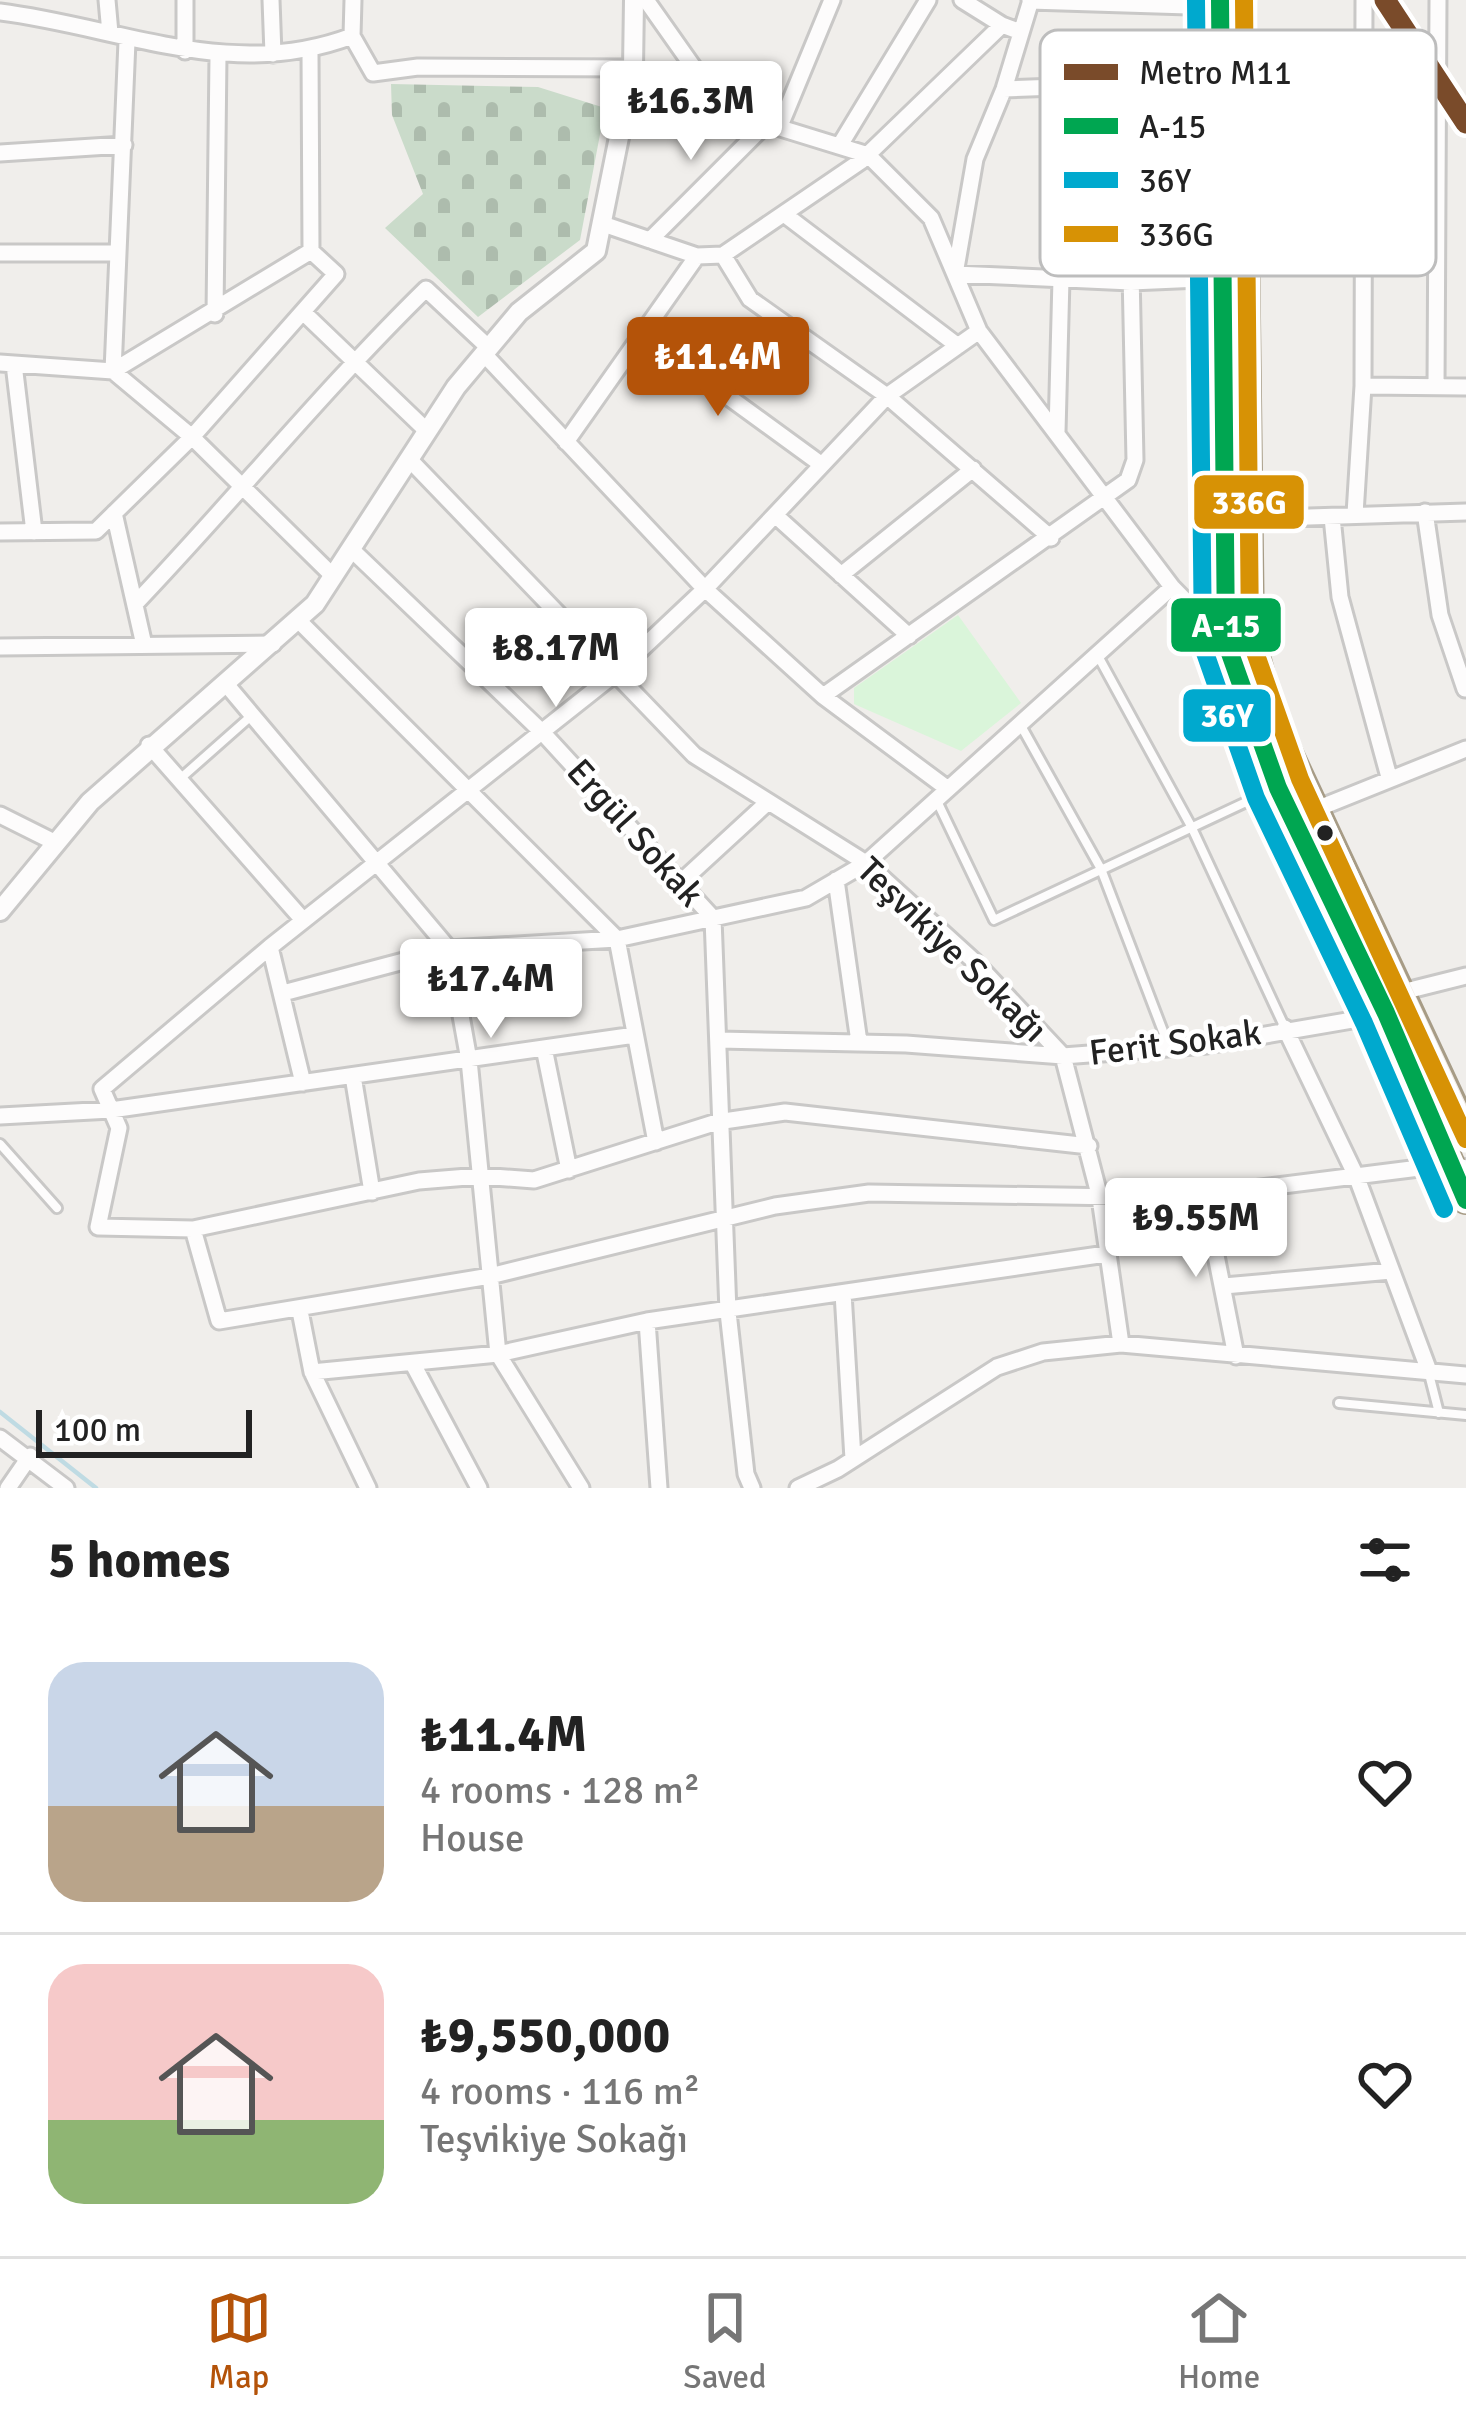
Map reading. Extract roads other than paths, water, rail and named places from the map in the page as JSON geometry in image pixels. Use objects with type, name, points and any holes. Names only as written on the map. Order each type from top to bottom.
[{"type":"main road","points":[[1245,276],[1250,634],[1260,676],[1314,810],[1386,1013],[1458,1166],[1466,1200]]},
{"type":"main road","points":[[1223,278],[1226,642],[1278,788],[1408,1003],[1466,1132]]},
{"type":"street","points":[[0,0],[0,12],[66,20],[127,41],[218,56],[310,52],[352,36]]},
{"type":"street","points":[[107,0],[110,33]]},
{"type":"street","points":[[185,0],[185,51]]},
{"type":"street","points":[[271,0],[273,54]]},
{"type":"street","points":[[353,0],[352,36],[373,73],[418,67],[632,68]]},
{"type":"street","points":[[645,0],[701,78],[748,118],[868,155],[931,218],[979,331],[1172,587],[1226,642]]},
{"type":"street","points":[[0,910],[53,842],[149,745],[298,620],[486,351],[519,313],[596,251],[645,0]]},
{"type":"street","points":[[650,240],[774,124],[832,0]]},
{"type":"street","points":[[840,145],[928,0]]},
{"type":"street","points":[[962,0],[1002,26],[1021,32]]},
{"type":"street","points":[[1436,141],[1438,0]]},
{"type":"street","points":[[955,274],[975,159],[1004,89],[1030,1],[1227,2]]},
{"type":"street","points":[[603,224],[697,256],[723,255],[868,155],[1002,26]]},
{"type":"street","points":[[112,371],[127,41]]},
{"type":"street","points":[[0,532],[96,531],[192,437],[336,274],[311,251],[310,52]]},
{"type":"street","points":[[214,314],[218,56]]},
{"type":"street","points":[[1004,89],[1040,88]]},
{"type":"street","points":[[0,150],[124,145]]},
{"type":"street","points":[[784,214],[958,346]]},
{"type":"street","points":[[34,532],[7,363],[112,371],[214,314],[311,251]]},
{"type":"street","points":[[0,253],[118,253]]},
{"type":"street","points":[[723,255],[750,299],[887,396],[1052,538]]},
{"type":"street","points":[[566,442],[697,256]]},
{"type":"street","points":[[955,274],[1131,282],[1223,278]]},
{"type":"street","points":[[823,696],[1128,481],[1135,460],[1131,276]]},
{"type":"street","points":[[1354,514],[1364,386],[1364,276]]},
{"type":"street","points":[[1435,276],[1436,387]]},
{"type":"street","points":[[1057,434],[1060,277]]},
{"type":"street","points":[[135,604],[245,489],[354,359],[426,289],[705,589],[942,795]]},
{"type":"street","points":[[303,311],[427,431]]},
{"type":"street","points":[[979,331],[887,396],[705,589],[616,673],[270,946],[102,1089],[119,1128],[98,1227],[193,1229],[372,1192],[480,1176],[534,1180],[717,1122],[785,1112],[1089,1146]]},
{"type":"street","points":[[642,334],[822,465]]},
{"type":"street","points":[[112,371],[192,437],[333,576]]},
{"type":"street","points":[[1364,386],[1466,387]]},
{"type":"street","name":"Teşvikiye Sokağı","points":[[409,459],[694,755],[866,863],[974,961],[1063,1056],[1100,1198],[1121,1344]]},
{"type":"street","points":[[841,575],[973,469]]},
{"type":"street","points":[[1425,512],[1440,615],[1466,688]]},
{"type":"street","points":[[1246,519],[1466,512]]},
{"type":"street","points":[[114,513],[144,645]]},
{"type":"street","points":[[775,515],[909,636]]},
{"type":"street","points":[[1332,517],[1340,597],[1389,777]]},
{"type":"street","name":"Ergül Sokak","points":[[351,549],[543,733],[712,918]]},
{"type":"street","points":[[284,993],[449,949],[617,939],[806,898],[866,863],[1172,587]]},
{"type":"street","points":[[298,620],[617,939],[656,1142]]},
{"type":"street","points":[[0,647],[274,644]]},
{"type":"street","points":[[226,684],[449,949],[469,1060],[498,1354],[581,1488]]},
{"type":"street","points":[[149,745],[303,920]]},
{"type":"street","points":[[1314,810],[1466,749]]},
{"type":"street","points":[[680,883],[768,802]]},
{"type":"street","points":[[0,815],[53,842]]},
{"type":"street","points":[[836,880],[859,1042]]},
{"type":"street","points":[[712,918],[728,1312],[746,1474],[752,1488]]},
{"type":"street","points":[[270,946],[302,1084]]},
{"type":"street","name":"Ferit Sokak","points":[[719,1040],[859,1042],[1063,1056],[1169,1048],[1386,1013],[1466,976]]},
{"type":"street","points":[[1285,1028],[1357,1178],[1409,1307],[1429,1371]]},
{"type":"street","points":[[0,1116],[111,1110],[635,1035]]},
{"type":"street","points":[[544,1048],[569,1171]]},
{"type":"street","points":[[353,1076],[372,1192]]},
{"type":"street","points":[[193,1229],[220,1321],[490,1276],[776,1206],[869,1193],[998,1191],[1100,1198],[1204,1195],[1458,1166]]},
{"type":"street","points":[[1204,1195],[1236,1356]]},
{"type":"street","points":[[312,1372],[414,1366],[498,1354],[647,1321],[1106,1255]]},
{"type":"street","points":[[1224,1286],[1391,1271]]},
{"type":"street","points":[[843,1293],[854,1459]]},
{"type":"street","points":[[300,1311],[312,1372],[368,1488]]},
{"type":"street","points":[[647,1321],[659,1488]]},
{"type":"street","points":[[798,1488],[854,1459],[997,1367],[1043,1352],[1121,1344],[1466,1375]]},
{"type":"street","points":[[414,1366],[479,1488]]},
{"type":"street","points":[[0,1438],[30,1456],[66,1488]]},
{"type":"street","points":[[8,1488],[30,1456]]},
{"type":"lane","points":[[1098,655],[1191,826],[1285,1028]]},
{"type":"lane","points":[[179,779],[252,715]]},
{"type":"lane","points":[[1020,724],[1101,868],[1169,1048]]},
{"type":"lane","points":[[942,795],[994,920],[1278,788]]},
{"type":"lane","points":[[0,1144],[57,1208]]},
{"type":"lane","points":[[1429,1371],[1439,1413]]},
{"type":"lane","points":[[1339,1403],[1466,1415]]},
{"type":"waterway","points":[[0,1412],[96,1488]]},
{"type":"metro line","name":"M11","points":[[1385,0],[1405,30]]},
{"type":"metro line","name":"M11","points":[[1436,77],[1466,123]]}]
